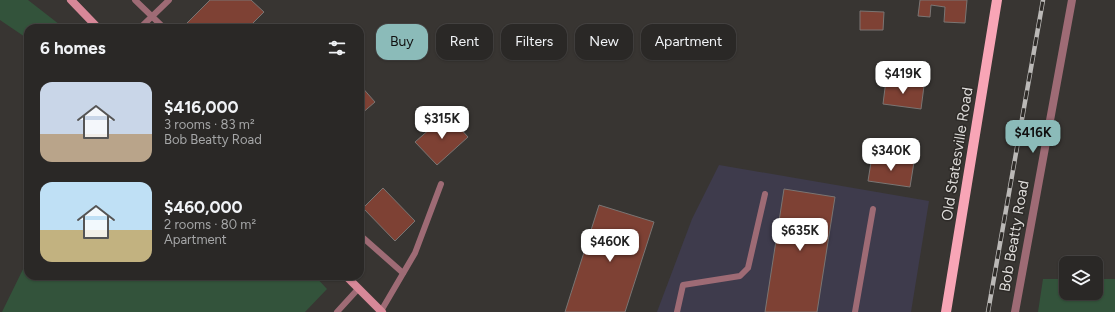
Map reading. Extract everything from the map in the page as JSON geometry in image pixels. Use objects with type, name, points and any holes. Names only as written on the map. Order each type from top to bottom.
[{"type":"main road","points":[[71,0],[94,24]]},
{"type":"main road","name":"Old Statesville Road","points":[[946,312],[997,0]]},
{"type":"main road","points":[[350,280],[381,312]]},
{"type":"street","name":"Bob Beatty Road","points":[[1015,312],[1072,0]]},
{"type":"lane","points":[[135,0],[160,24]]},
{"type":"lane","points":[[144,24],[169,0]]},
{"type":"lane","points":[[381,312],[415,252],[441,184]]},
{"type":"lane","points":[[677,312],[683,285],[740,276],[748,268],[765,194]]},
{"type":"lane","points":[[855,312],[873,209]]},
{"type":"lane","points":[[364,239],[403,273]]},
{"type":"lane","points":[[337,312],[358,289]]},
{"type":"shaded area","points":[[719,165],[929,201],[911,312],[657,312],[692,219]]},
{"type":"green space","points":[[0,0],[28,0],[59,24],[24,24],[24,36],[0,20]]},
{"type":"green space","points":[[24,267],[24,280],[319,280],[327,289],[305,312],[2,312]]},
{"type":"green space","points":[[1043,279],[1059,279],[1059,300],[1103,300],[1103,279],[1115,279],[1115,312],[1038,312]]},
{"type":"building","points":[[210,0],[251,0],[264,12],[252,24],[186,24]]},
{"type":"building","points":[[920,0],[967,0],[965,23],[944,22],[945,7],[931,5],[930,17],[918,16]]},
{"type":"building","points":[[860,11],[884,12],[883,30],[860,30]]},
{"type":"building","points":[[886,80],[924,86],[921,109],[883,104]]},
{"type":"building","points":[[364,90],[375,102],[364,112]]},
{"type":"building","points":[[447,114],[468,137],[437,165],[415,142]]},
{"type":"building","points":[[872,156],[914,162],[910,187],[868,181]]},
{"type":"building","points":[[383,188],[415,221],[395,241],[364,209],[364,207]]},
{"type":"building","points":[[784,189],[835,197],[817,312],[765,312]]},
{"type":"building","points":[[599,205],[654,222],[625,312],[565,312]]},
{"type":"railway","points":[[988,312],[1043,0]]}]
